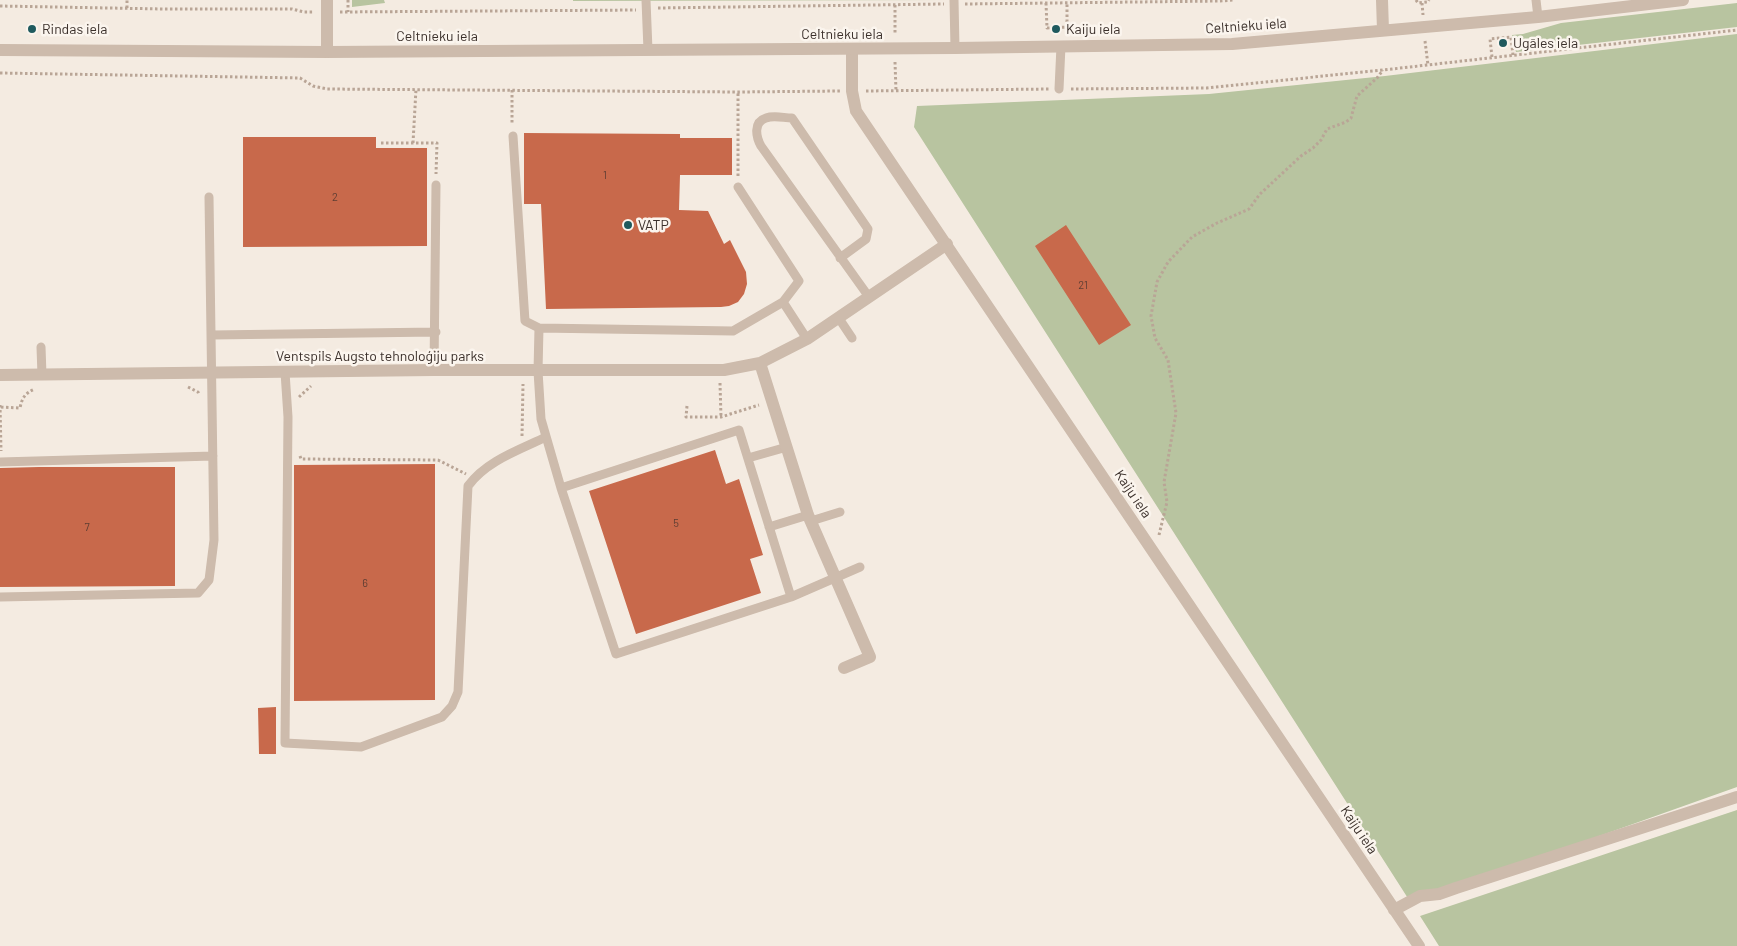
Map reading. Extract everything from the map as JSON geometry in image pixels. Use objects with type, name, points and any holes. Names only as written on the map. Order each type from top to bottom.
[{"type":"street","points":[[1382,0],[1383,30]]},
{"type":"street","name":"Celtnieku iela","points":[[0,50],[327,52],[852,49],[1232,44],[1538,17],[1678,0]]},
{"type":"street","points":[[327,6],[327,52]]},
{"type":"street","name":"Kaiju iela","points":[[852,49],[852,91],[856,111],[1419,946]]},
{"type":"street","name":"Ventspils Augsto tehnoloģiju parks","points":[[0,375],[41,381],[212,372],[724,370],[760,363],[807,339],[947,244]]},
{"type":"street","points":[[760,363],[810,518],[870,657],[844,668]]},
{"type":"street","points":[[1394,910],[1420,896],[1448,891],[1737,797]]},
{"type":"lane","points":[[1536,0],[1538,17]]},
{"type":"lane","points":[[954,2],[955,48]]},
{"type":"lane","points":[[646,4],[648,50]]},
{"type":"lane","points":[[1059,89],[1061,46]]},
{"type":"lane","points":[[840,258],[866,239],[868,229],[792,118],[767,117],[761,121],[756,129],[756,136],[761,146],[840,258],[868,297]]},
{"type":"lane","points":[[512,136],[525,321],[539,328],[733,331],[783,302],[799,281],[738,187]]},
{"type":"lane","points":[[434,370],[436,332],[436,185]]},
{"type":"lane","points":[[0,597],[198,593],[209,580],[214,540],[209,197]]},
{"type":"lane","points":[[783,302],[807,339]]},
{"type":"lane","points":[[838,317],[852,338]]},
{"type":"lane","points":[[539,328],[540,419],[616,654],[791,597],[860,567]]},
{"type":"lane","points":[[212,335],[436,332]]},
{"type":"lane","points":[[41,347],[41,381]]},
{"type":"lane","points":[[286,372],[288,417],[285,743],[361,747],[442,717],[452,706],[458,692],[468,486],[474,478],[492,464],[546,437]]},
{"type":"lane","points":[[561,488],[739,430],[791,597]]},
{"type":"lane","points":[[748,458],[787,447]]},
{"type":"lane","points":[[1,462],[212,456]]},
{"type":"lane","points":[[769,527],[840,512]]},
{"type":"path","points":[[127,8],[128,0]]},
{"type":"path","points":[[348,0],[348,12]]},
{"type":"path","points":[[793,0],[798,6]]},
{"type":"path","points":[[0,6],[292,8],[304,12],[327,6],[348,12],[646,4],[675,7],[1232,0]]},
{"type":"path","points":[[1416,0],[1418,3],[1428,2],[1428,0]]},
{"type":"path","points":[[1046,3],[1047,28],[1067,27],[1067,3]]},
{"type":"path","points":[[894,5],[895,38]]},
{"type":"path","points":[[0,73],[300,78],[313,86],[327,89],[738,92],[1207,88],[1737,30]]},
{"type":"path","points":[[1492,58],[1490,39],[1512,37],[1514,55]]},
{"type":"path","points":[[895,57],[896,91]]},
{"type":"path","points":[[1157,540],[1167,502],[1164,482],[1176,412],[1168,360],[1155,338],[1152,316],[1157,282],[1168,262],[1192,238],[1217,223],[1248,209],[1260,194],[1301,156],[1317,144],[1327,129],[1340,125],[1351,118],[1357,96],[1384,70]]},
{"type":"path","points":[[413,143],[416,89]]},
{"type":"path","points":[[512,90],[512,136]]},
{"type":"path","points":[[738,92],[738,187]]},
{"type":"path","points":[[381,143],[437,143],[436,185]]},
{"type":"path","points":[[1,462],[0,406],[20,408],[22,399],[41,381]]},
{"type":"path","points":[[720,382],[721,417]]},
{"type":"path","points":[[523,384],[522,437],[526,447]]},
{"type":"path","points":[[297,404],[299,396],[311,386]]},
{"type":"path","points":[[187,387],[198,392],[200,399]]},
{"type":"path","points":[[687,406],[686,417],[721,417],[759,405]]},
{"type":"path","points":[[300,451],[301,459],[438,460],[474,478]]},
{"type":"green space","points":[[352,0],[384,0],[385,3],[352,7]]},
{"type":"green space","points":[[573,0],[947,0],[573,1]]},
{"type":"green space","points":[[1737,3],[1737,27],[1516,52],[1512,35],[1523,34],[1561,23]]},
{"type":"green space","points":[[1737,34],[1737,787],[1411,903],[914,127],[917,106],[1209,94],[1385,76]]},
{"type":"green space","points":[[1737,810],[1737,946],[1439,946],[1420,916]]},
{"type":"building","name":"VATP","points":[[524,133],[680,134],[680,138],[732,138],[732,175],[680,175],[679,210],[708,211],[724,244],[730,240],[746,272],[747,284],[744,294],[738,302],[721,307],[546,309],[541,204],[524,204]]},
{"type":"building","points":[[243,137],[376,137],[376,148],[427,148],[427,246],[243,247]]},
{"type":"building","points":[[1066,225],[1131,325],[1099,345],[1035,246]]},
{"type":"building","points":[[715,450],[726,484],[739,479],[763,555],[750,559],[761,593],[636,634],[589,491]]},
{"type":"building","points":[[435,464],[435,700],[294,701],[294,465]]},
{"type":"building","points":[[175,467],[175,586],[0,587],[0,468]]},
{"type":"building","points":[[276,707],[276,754],[259,754],[258,708]]},
{"type":"place","name":"Rindas iela","points":[[32,29]]},
{"type":"place","name":"Kaiju iela","points":[[1056,29]]},
{"type":"place","name":"Ugāles iela","points":[[1503,43]]},
{"type":"place","name":"VATP","points":[[628,225]]}]
